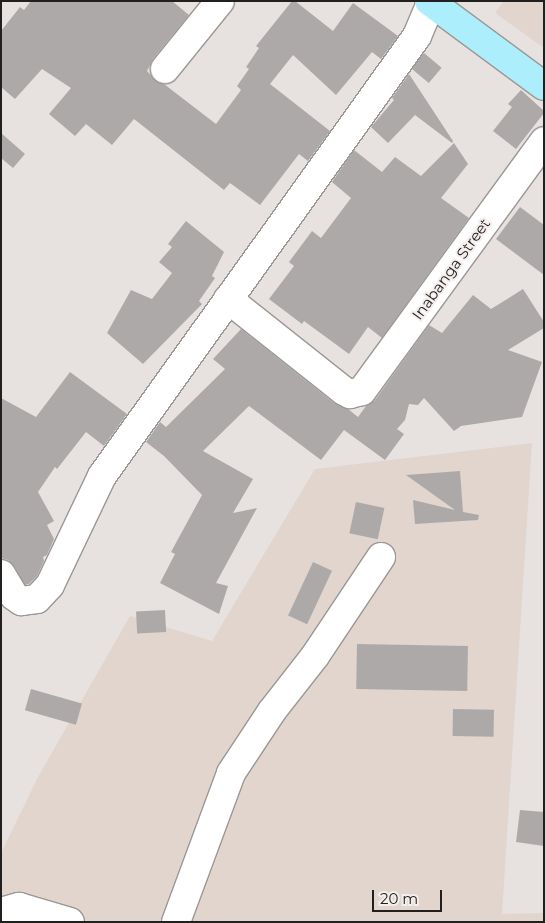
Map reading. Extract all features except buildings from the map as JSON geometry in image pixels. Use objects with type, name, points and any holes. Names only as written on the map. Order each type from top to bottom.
[{"type":"main road","points":[[439,4],[544,86]]},
{"type":"street","points":[[165,69],[220,1]]},
{"type":"street","points":[[1,574],[14,596],[21,601],[32,600],[41,596],[50,585],[102,476],[439,4]]},
{"type":"street","name":"Inabanga Street","points":[[228,299],[344,391],[356,394],[366,387],[544,141]]},
{"type":"street","points":[[176,922],[231,773],[272,711],[315,656],[382,557]]},
{"type":"street","points":[[1,912],[19,907],[70,922]]},
{"type":"shaded area","points":[[504,1],[544,1],[544,48],[495,13]]},
{"type":"shaded area","points":[[532,443],[502,914],[544,913],[544,922],[1,922],[1,853],[38,777],[130,616],[212,641],[315,469]]}]
